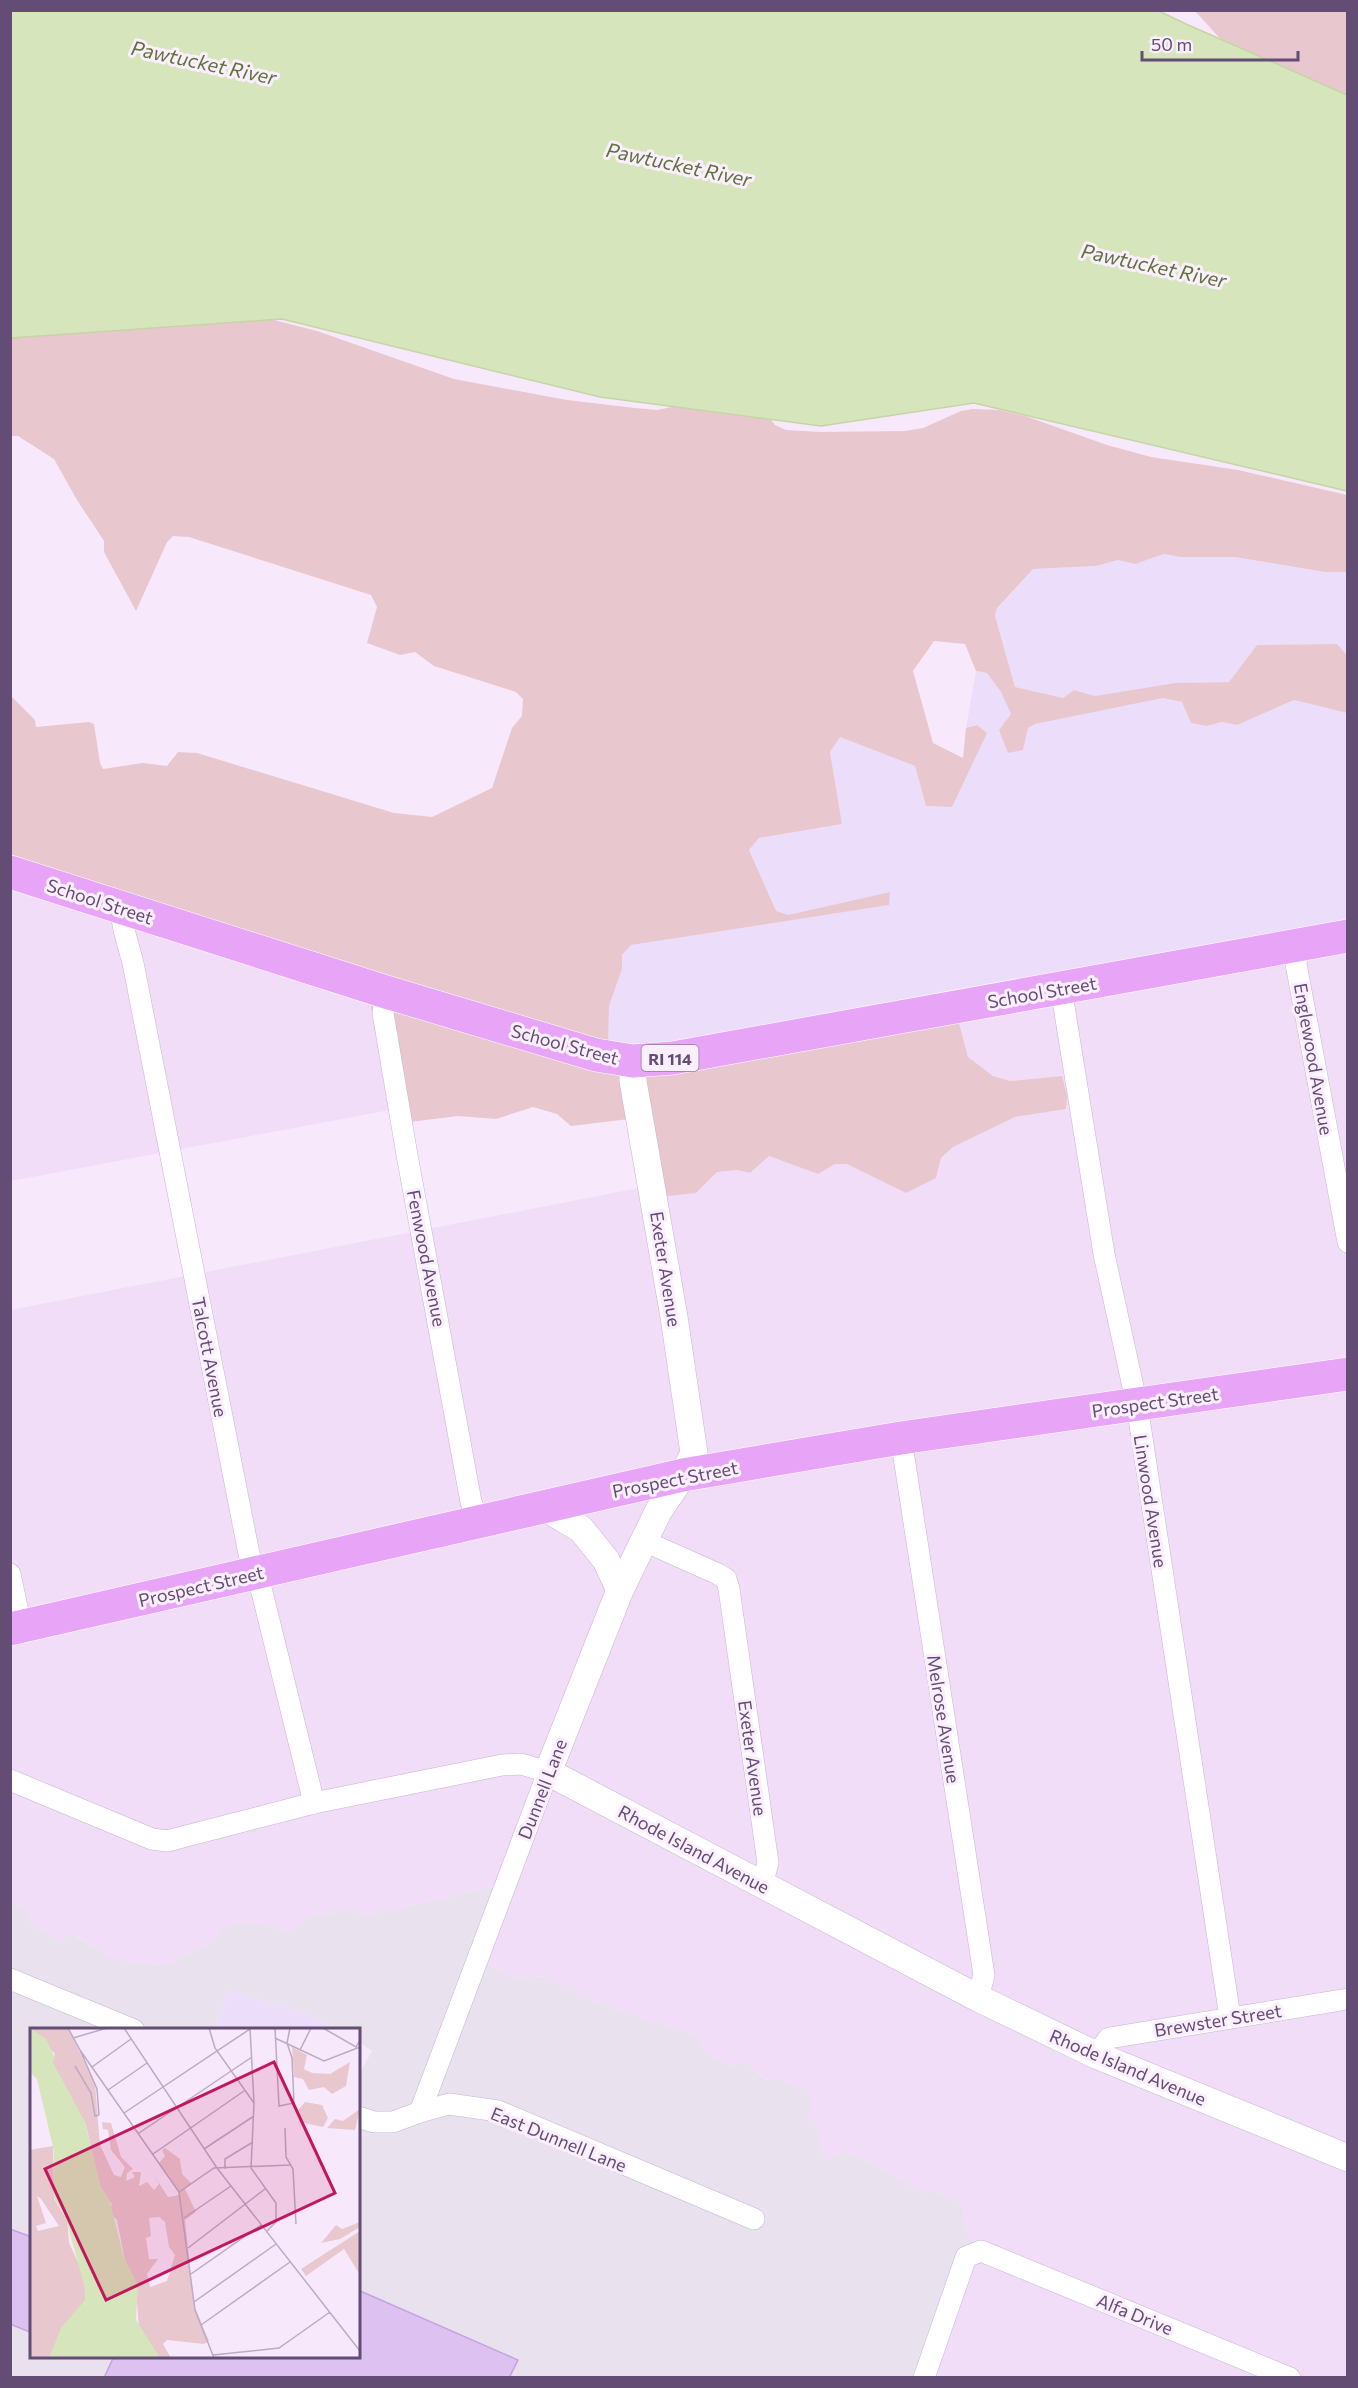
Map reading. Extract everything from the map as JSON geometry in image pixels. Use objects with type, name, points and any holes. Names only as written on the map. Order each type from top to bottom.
[{"type":"main road","name":"School Street","points":[[10,872],[386,992],[596,1055],[633,1061],[673,1058],[1347,936]]},
{"type":"main road","name":"Prospect Street","points":[[16,1627],[683,1475],[900,1438],[1347,1374]]},
{"type":"street","name":"Talcott Avenue","points":[[120,907],[123,930],[134,963],[249,1554],[314,1803]]},
{"type":"street","name":"Englewood Avenue","points":[[1298,946],[1296,964],[1347,1242]]},
{"type":"street","name":"Linwood Avenue","points":[[1061,988],[1104,1254],[1137,1405],[1230,2017]]},
{"type":"street","name":"Fenwood Avenue","points":[[386,992],[383,1013],[407,1155],[471,1502],[479,1523]]},
{"type":"street","name":"Exeter Avenue","points":[[633,1061],[633,1081],[673,1305],[694,1453],[683,1475]]},
{"type":"street","name":"Melrose Avenue","points":[[900,1438],[984,1975],[978,1998]]},
{"type":"street","name":"Dunnell Lane","points":[[420,2112],[548,1772],[620,1590],[659,1510],[683,1475]]},
{"type":"street","points":[[542,1506],[581,1529],[606,1560],[620,1590]]},
{"type":"street","name":"Exeter Avenue","points":[[644,1541],[726,1579],[768,1863],[762,1885]]},
{"type":"street","points":[[10,1574],[16,1627]]},
{"type":"street","name":"Rhode Island Avenue","points":[[10,1780],[152,1839],[167,1840],[314,1803],[501,1765],[521,1764],[548,1772],[978,1998],[1096,2055],[1347,2158]]},
{"type":"street","points":[[10,1979],[129,2028]]},
{"type":"street","name":"Brewster Street","points":[[1096,2055],[1109,2038],[1347,1999]]},
{"type":"street","name":"East Dunnell Lane","points":[[360,2118],[374,2122],[393,2122],[449,2104],[498,2111],[754,2219]]},
{"type":"street","name":"Alfa Drive","points":[[924,2378],[966,2257],[981,2251],[1290,2378]]},
{"type":"shaded area","points":[[1195,11],[1347,11],[1347,106],[1236,56]]},
{"type":"shaded area","points":[[11,311],[254,315],[317,331],[454,379],[567,400],[657,410],[677,406],[768,416],[775,425],[786,430],[905,431],[923,428],[961,411],[999,410],[1025,416],[1107,445],[1151,457],[1238,470],[1347,495],[1347,572],[1325,572],[1235,557],[1181,557],[1164,554],[1135,564],[1118,560],[1096,566],[1033,569],[997,608],[995,616],[1015,687],[1063,698],[1074,690],[1095,696],[1175,683],[1229,682],[1257,645],[1337,644],[1347,655],[1347,713],[1294,700],[1237,725],[1222,722],[1206,726],[1191,723],[1182,702],[1163,698],[1035,724],[1028,728],[1023,750],[1008,753],[999,730],[1011,714],[1001,692],[987,673],[976,671],[965,644],[934,641],[913,671],[933,743],[963,758],[966,728],[977,725],[987,733],[952,807],[926,806],[915,766],[840,737],[830,752],[842,824],[759,838],[749,850],[776,911],[788,915],[890,892],[889,905],[631,945],[622,955],[622,969],[609,1006],[608,1054],[954,1004],[968,1057],[993,1076],[1010,1081],[1062,1076],[1067,1096],[1066,1109],[1015,1117],[953,1147],[941,1158],[936,1178],[906,1193],[847,1164],[835,1164],[818,1174],[769,1156],[750,1173],[737,1170],[717,1172],[696,1193],[648,1198],[629,1119],[571,1126],[557,1114],[533,1107],[496,1119],[458,1116],[394,1124],[370,1001],[11,871],[10,695],[35,720],[36,727],[89,722],[94,724],[103,769],[142,763],[167,766],[178,752],[197,753],[394,813],[432,817],[492,788],[512,728],[522,716],[523,699],[516,692],[434,666],[415,652],[400,655],[367,643],[377,607],[371,595],[189,537],[173,536],[167,542],[136,611],[104,552],[104,541],[54,459],[18,436],[11,436]]},
{"type":"shaded area","points":[[1164,554],[1181,557],[1235,557],[1325,572],[1347,572],[1347,655],[1337,644],[1257,645],[1229,682],[1175,683],[1095,696],[1074,690],[1063,698],[1015,687],[995,617],[997,608],[1033,569],[1096,566],[1118,560],[1135,564]]},
{"type":"shaded area","points":[[976,671],[987,673],[1001,692],[1011,714],[999,730],[1023,750],[1028,728],[1035,724],[1163,698],[1182,702],[1191,723],[1205,726],[1222,722],[1237,725],[1294,700],[1347,713],[1347,934],[608,1054],[609,1006],[622,969],[622,955],[630,945],[889,905],[890,892],[788,915],[775,911],[749,850],[759,838],[842,824],[830,752],[840,737],[915,766],[926,806],[952,807],[977,725],[966,728]]},
{"type":"shaded area","points":[[11,871],[371,993],[390,1110],[11,1181]]},
{"type":"shaded area","points":[[1347,934],[1347,2377],[927,2377],[976,2253],[964,2223],[963,2207],[957,2200],[934,2191],[924,2193],[858,2156],[824,2160],[819,2131],[807,2119],[779,2080],[768,2080],[744,2061],[732,2066],[713,2058],[648,2021],[602,2005],[547,1976],[515,1978],[471,1955],[493,1886],[369,1915],[346,1910],[308,1918],[289,1932],[247,1921],[224,1927],[211,1943],[165,1965],[135,1963],[113,1958],[72,1933],[60,1942],[34,1926],[26,1910],[10,1902],[10,1310],[644,1187],[696,1193],[717,1172],[737,1170],[750,1173],[769,1156],[818,1174],[835,1164],[847,1164],[906,1193],[936,1178],[941,1158],[953,1147],[1015,1117],[1066,1109],[1062,1076],[1010,1081],[993,1076],[968,1057],[954,1004]]},
{"type":"shaded area","points":[[494,1886],[494,1892],[471,1955],[515,1978],[547,1976],[602,2005],[698,2037],[704,2051],[713,2058],[732,2066],[744,2061],[767,2080],[779,2080],[803,2089],[813,2102],[807,2119],[819,2131],[824,2160],[842,2153],[858,2156],[924,2193],[934,2191],[957,2200],[963,2207],[964,2223],[976,2253],[927,2377],[11,2377],[10,1902],[26,1910],[34,1926],[60,1942],[71,1933],[113,1958],[135,1963],[165,1965],[211,1943],[224,1927],[247,1921],[289,1932],[308,1918],[346,1910],[369,1915]]},
{"type":"shaded area","points":[[228,1990],[309,2014],[334,2028],[216,2028]]},
{"type":"water","name":"Pawtucket River","points":[[11,10],[1159,11],[1347,95],[1347,491],[974,403],[821,426],[600,397],[282,319],[11,338]]},
{"type":"building","points":[[10,2229],[30,2236],[30,2332],[10,2324]]},
{"type":"building","points":[[360,2291],[518,2360],[509,2378],[104,2378],[113,2358],[360,2358]]}]
